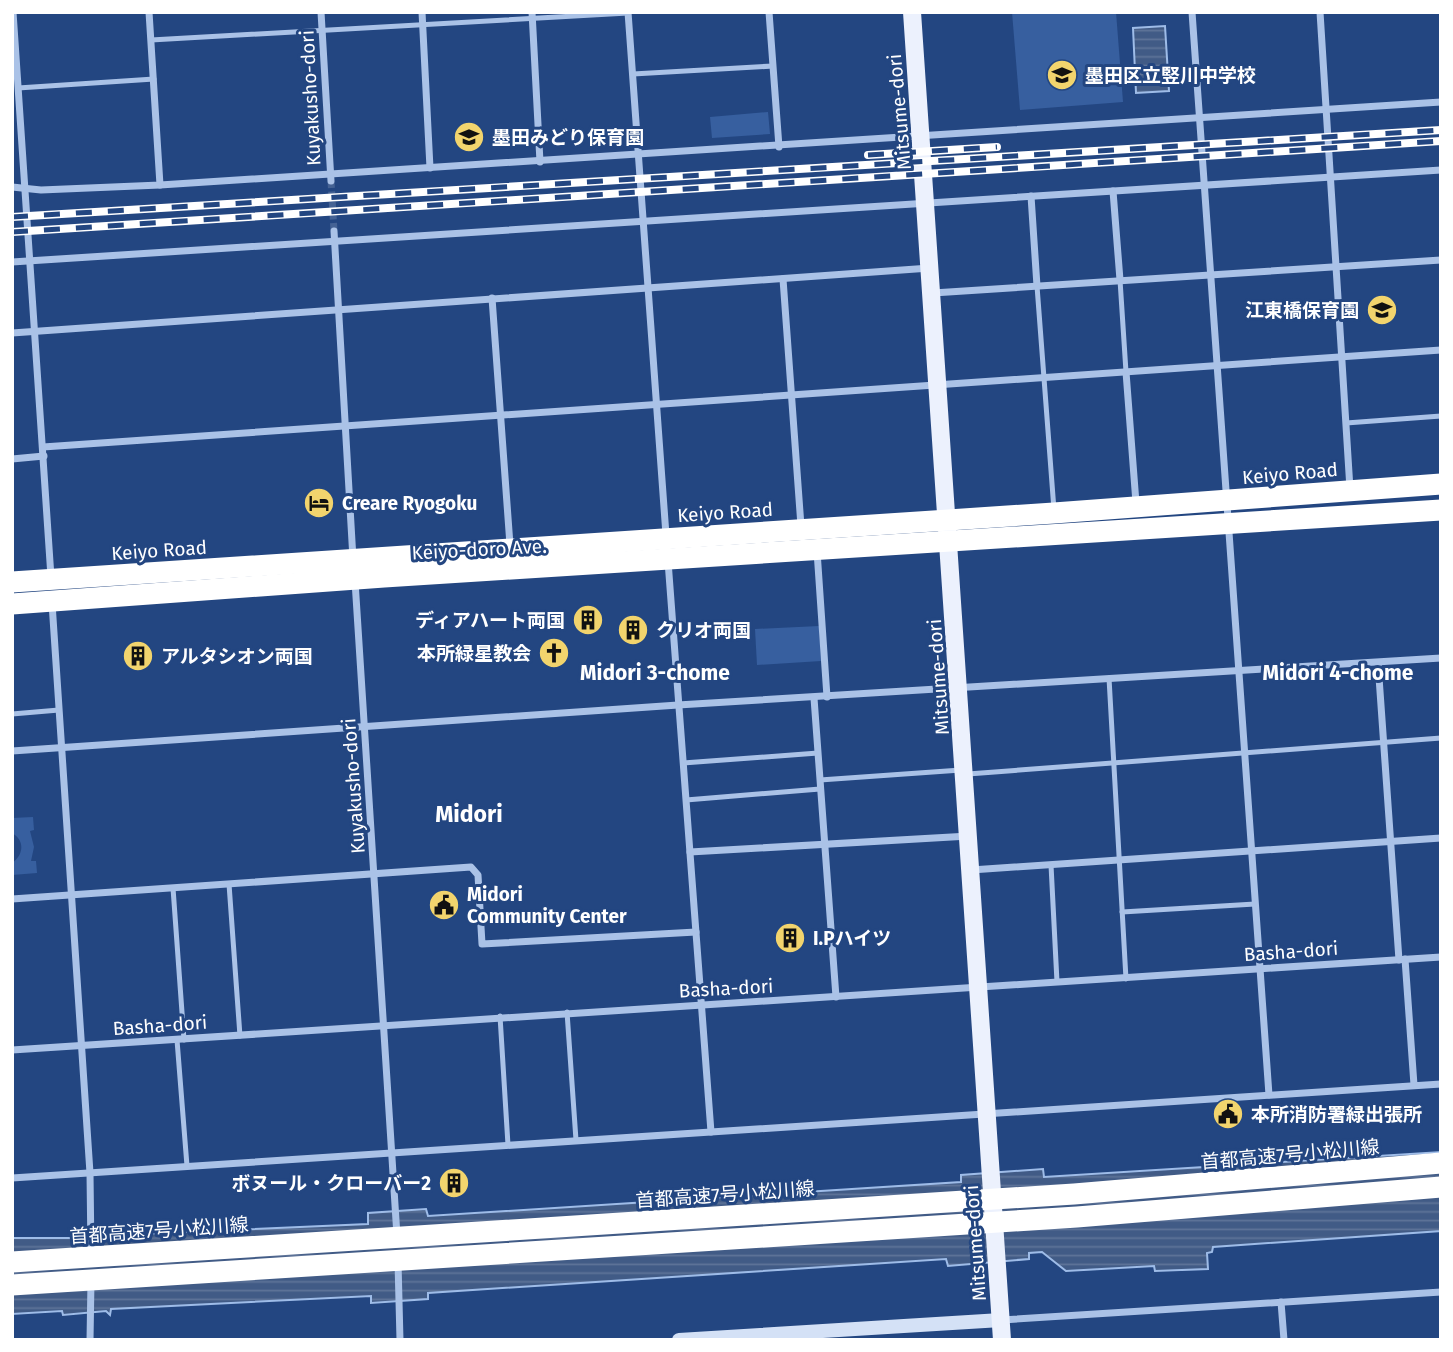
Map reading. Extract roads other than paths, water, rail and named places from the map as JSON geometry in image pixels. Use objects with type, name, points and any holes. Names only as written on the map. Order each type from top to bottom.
[{"type":"highway","name":"Keiyo Road","points":[[12,582],[354,570],[510,549],[1441,484]]},
{"type":"highway","points":[[949,542],[1441,510]]},
{"type":"highway","name":"Keiyo-doro Ave.","points":[[12,604],[354,570],[668,560],[949,542]]},
{"type":"highway","name":"首都高速7号小松川線","points":[[12,1262],[1074,1194],[1441,1163]]},
{"type":"highway","points":[[12,1285],[1077,1217],[1441,1186]]},
{"type":"main road","name":"Mitsume-dori","points":[[912,12],[960,688],[985,1114],[1002,1340]]},
{"type":"street","points":[[13,12],[16,93],[44,456],[90,1172],[90,1340]]},
{"type":"street","points":[[149,12],[160,186]]},
{"type":"street","name":"Kuyakusho-dori","points":[[321,12],[331,178]]},
{"type":"street","points":[[422,12],[430,169]]},
{"type":"street","points":[[769,12],[779,147]]},
{"type":"street","points":[[1192,12],[1269,1095]]},
{"type":"street","points":[[1320,12],[1350,490]]},
{"type":"street","points":[[628,13],[711,1132]]},
{"type":"street","points":[[532,15],[540,162]]},
{"type":"street","points":[[12,187],[160,186],[331,178],[430,169],[1441,102]]},
{"type":"street","points":[[12,262],[1441,170]]},
{"type":"street","points":[[1113,191],[1120,281]]},
{"type":"street","points":[[1031,196],[1037,286]]},
{"type":"street","name":"Kuyakusho-dori","points":[[334,231],[397,1208],[400,1340]]},
{"type":"street","points":[[932,293],[1441,260]]},
{"type":"street","points":[[12,333],[931,268]]},
{"type":"street","points":[[783,279],[801,530]]},
{"type":"street","points":[[492,298],[510,549]]},
{"type":"street","points":[[43,447],[1441,350]]},
{"type":"street","points":[[1126,372],[1137,507]]},
{"type":"street","points":[[12,459],[44,456]]},
{"type":"street","points":[[817,550],[827,697]]},
{"type":"street","points":[[12,751],[678,705],[1441,658]]},
{"type":"street","points":[[1378,663],[1390,842],[1413,1086]]},
{"type":"street","points":[[814,698],[836,997]]},
{"type":"street","points":[[690,852],[968,836]]},
{"type":"street","points":[[971,870],[1441,838]]},
{"type":"street","points":[[12,899],[471,867],[478,874],[482,944],[696,932]]},
{"type":"street","name":"Basha-dori","points":[[12,1050],[384,1027],[500,1016],[1126,979],[1441,957]]},
{"type":"street","points":[[12,1178],[1441,1084]]},
{"type":"street","points":[[679,1340],[842,1335],[1001,1320],[1441,1292]]},
{"type":"street","points":[[1282,1301],[1284,1340]]},
{"type":"lane","points":[[151,40],[423,25],[532,15],[628,13]]},
{"type":"lane","points":[[633,74],[773,66]]},
{"type":"lane","points":[[16,93],[154,79]]},
{"type":"lane","points":[[1120,281],[1126,372]]},
{"type":"lane","points":[[1037,286],[1054,513]]},
{"type":"lane","points":[[1346,423],[1441,416]]},
{"type":"lane","points":[[1109,678],[1126,979]]},
{"type":"lane","points":[[12,714],[59,710]]},
{"type":"lane","points":[[820,779],[1114,764],[1244,751],[1441,738]]},
{"type":"lane","points":[[683,763],[818,753]]},
{"type":"lane","points":[[686,800],[820,789]]},
{"type":"lane","points":[[1051,865],[1057,982]]},
{"type":"lane","points":[[229,884],[240,1036]]},
{"type":"lane","points":[[173,888],[187,1166]]},
{"type":"lane","points":[[1122,912],[1255,904]]},
{"type":"lane","points":[[567,1012],[576,1140]]},
{"type":"lane","points":[[500,1016],[508,1145]]},
{"type":"tunnel","points":[[331,181],[334,231]]},
{"type":"railway","points":[[12,217],[1441,130]]},
{"type":"railway","points":[[12,232],[1441,141]]},
{"type":"railway","points":[[868,155],[997,147]]},
{"type":"place","name":"墨田区立竪川中学校","points":[[1062,75]]},
{"type":"place","name":"墨田みどり保育園","points":[[469,137]]},
{"type":"place","name":"江東橋保育園","points":[[1382,310]]},
{"type":"place","name":"Creare Ryogoku","points":[[319,503]]},
{"type":"place","name":"ディアハート両国","points":[[588,620]]},
{"type":"place","name":"クリオ両国","points":[[633,630]]},
{"type":"place","name":"本所緑星教会","points":[[554,653]]},
{"type":"place","name":"アルタシオン両国","points":[[138,656]]},
{"type":"place","name":"Midori Community Center","points":[[444,905]]},
{"type":"place","name":"I.Pハイツ","points":[[790,938]]},
{"type":"place","name":"本所消防署緑出張所","points":[[1228,1114]]},
{"type":"place","name":"ボヌール・クローバー2","points":[[454,1183]]},
{"type":"district","name":"Midori 3-chome","points":[[655,673]]},
{"type":"district","name":"Midori 4-chome","points":[[1338,673]]},
{"type":"district","name":"Midori","points":[[469,814]]}]
